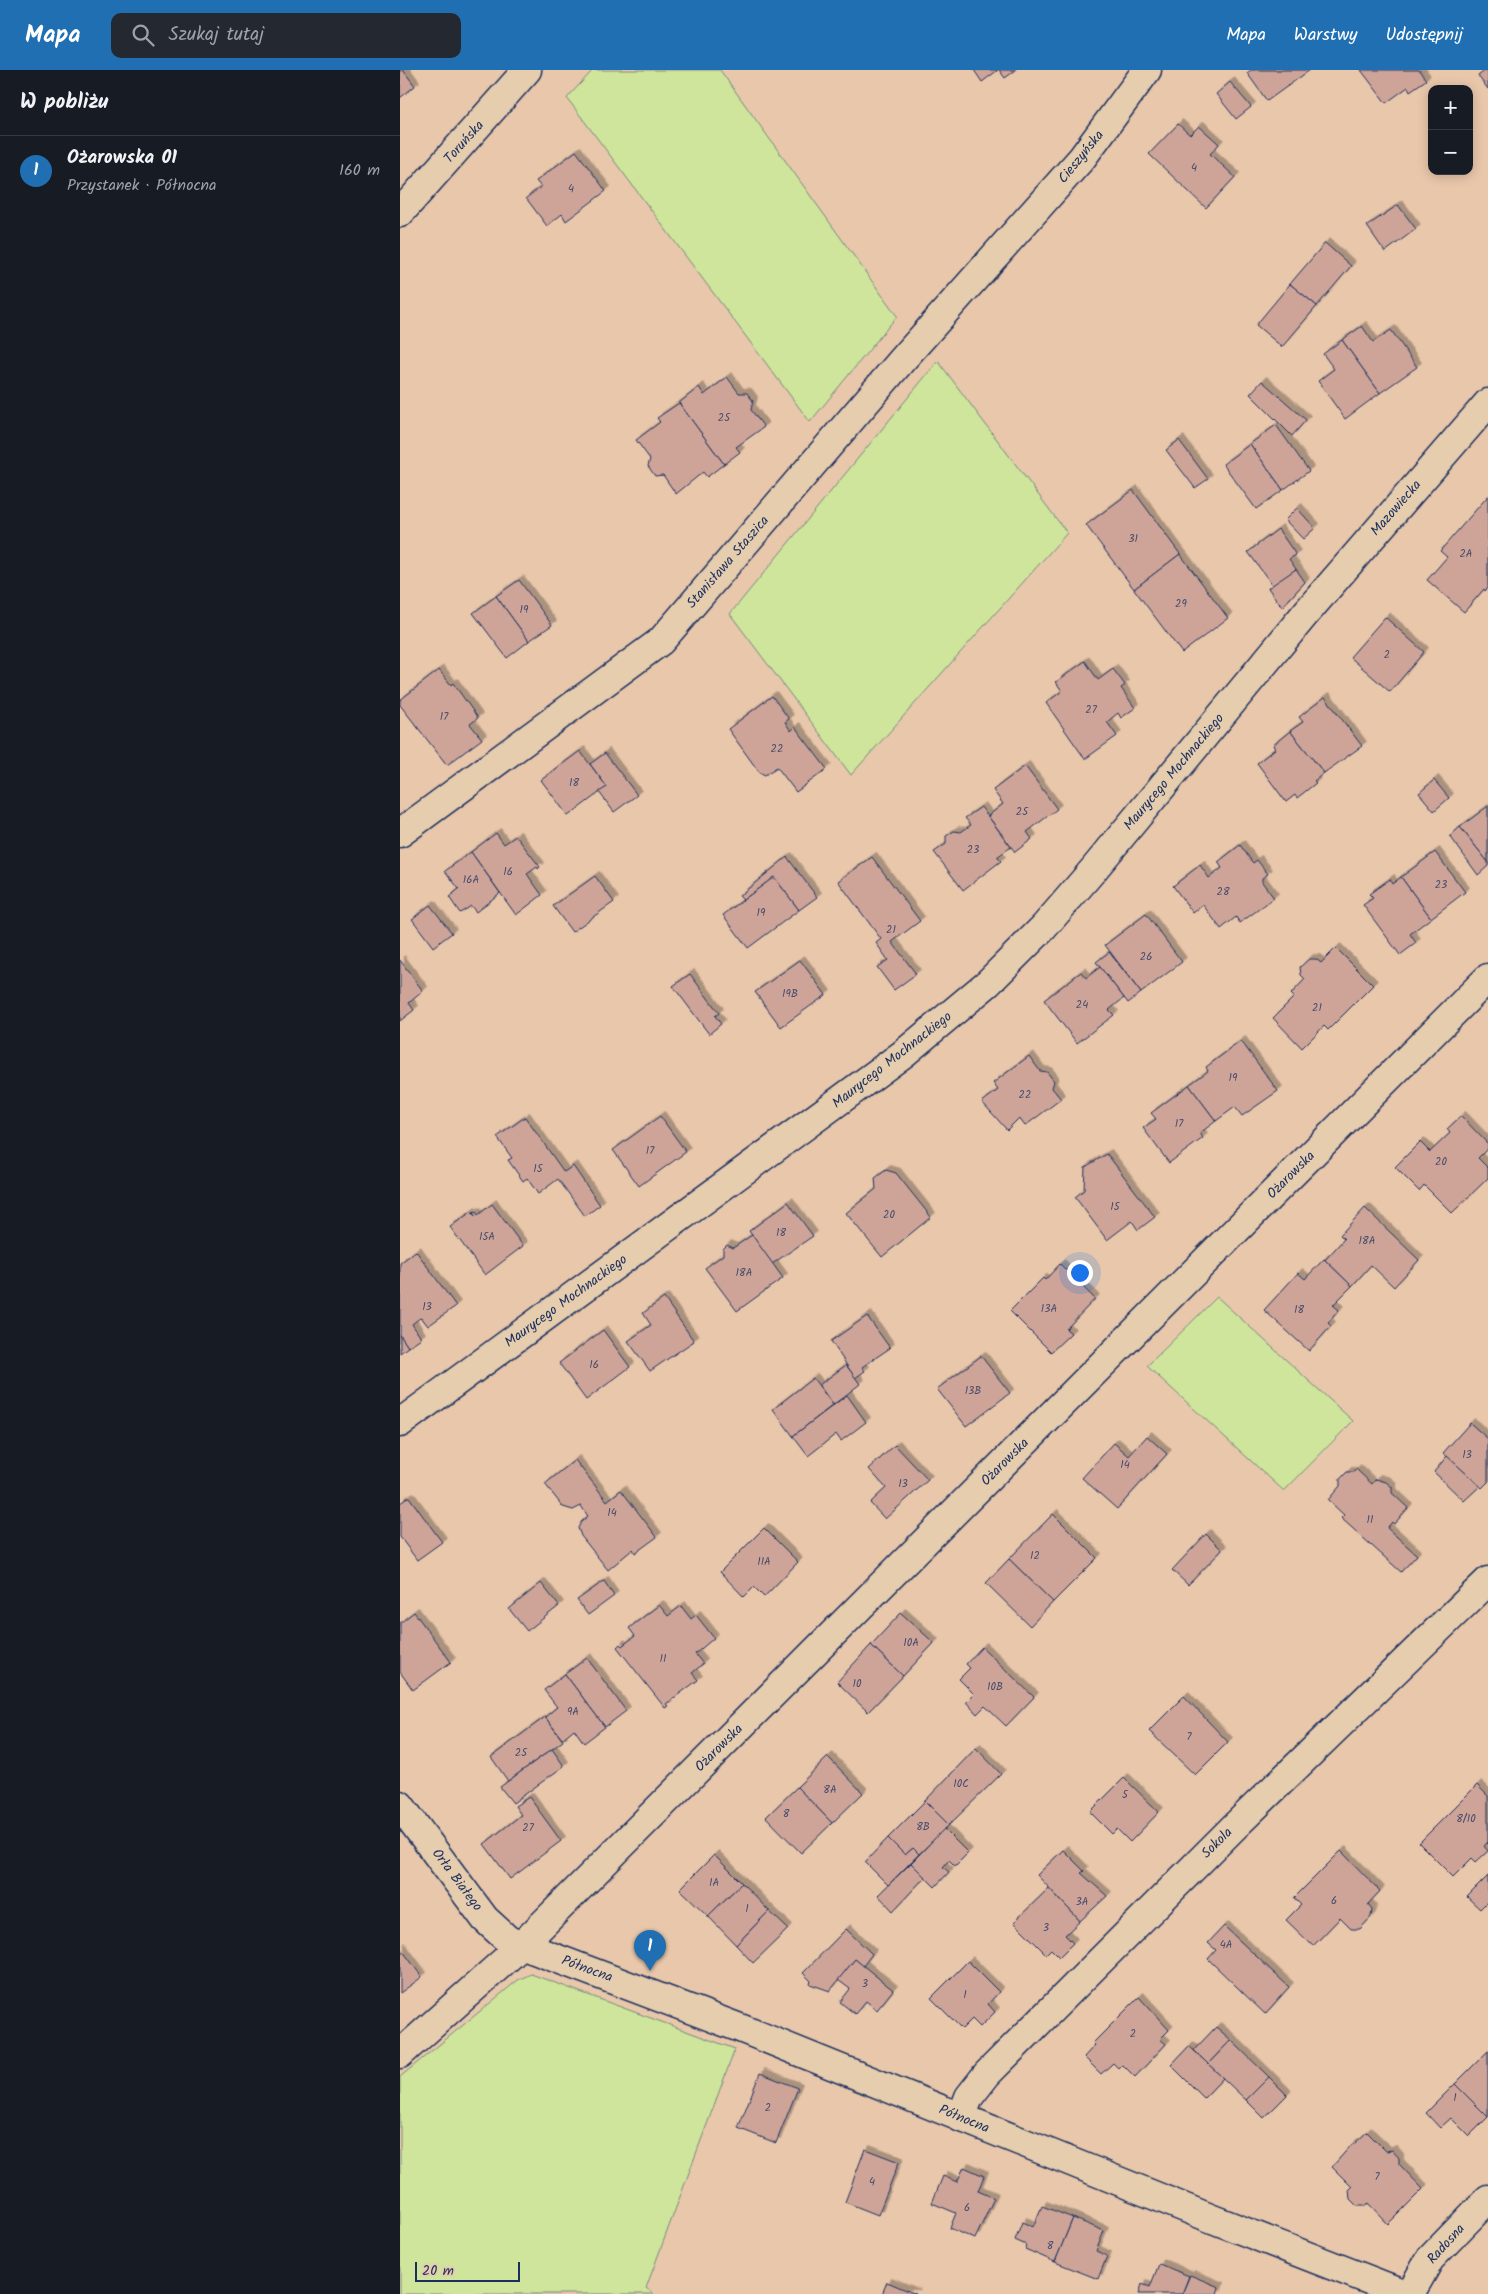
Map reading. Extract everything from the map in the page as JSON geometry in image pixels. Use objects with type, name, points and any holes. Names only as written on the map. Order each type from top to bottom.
[{"type":"street","name":"Toruńska","points":[[400,213],[527,70]]},
{"type":"street","name":"Cieszyńska","points":[[1010,240],[1082,158],[1147,70]]},
{"type":"street","name":"Stanisława Staszica","points":[[400,833],[660,641],[903,359],[1010,240]]},
{"type":"street","name":"Mazowiecka","points":[[1306,613],[1488,403]]},
{"type":"street","name":"Maurycego Mochnackiego","points":[[400,1423],[903,1054],[988,983],[1044,927],[1094,869],[1306,613]]},
{"type":"street","name":"Ożarowska","points":[[400,2054],[522,1945],[1488,978]]},
{"type":"street","name":"Sokola","points":[[961,2118],[969,2097],[994,2067],[1236,1825],[1488,1581]]},
{"type":"street","name":"Orła Białego","points":[[400,1805],[493,1928],[508,1940],[522,1945]]},
{"type":"street","name":"Północna","points":[[522,1945],[714,2018],[1210,2218],[1405,2294]]},
{"type":"street","name":"Radosna","points":[[1410,2294],[1430,2259],[1488,2199]]},
{"type":"green space","points":[[593,70],[720,70],[897,316],[810,422],[567,98]]},
{"type":"green space","points":[[938,361],[1067,533],[851,775],[730,614]]},
{"type":"green space","points":[[1217,1297],[1353,1421],[1284,1491],[1147,1366]]},
{"type":"green space","points":[[531,1974],[735,2049],[646,2288],[654,2294],[400,2294],[400,2077],[518,1980]]},
{"type":"building","points":[[400,70],[403,70],[415,86],[400,98]]},
{"type":"building","points":[[974,70],[998,70],[982,82]]},
{"type":"building","points":[[999,70],[1016,70],[1005,78]]},
{"type":"building","points":[[1251,70],[1310,70],[1267,101],[1247,73]]},
{"type":"building","points":[[1361,70],[1419,70],[1426,80],[1410,91],[1408,87],[1386,103]]},
{"type":"building","points":[[1488,70],[1488,89],[1478,76]]},
{"type":"building","points":[[1230,82],[1251,107],[1236,119],[1216,94]]},
{"type":"building","points":[[1178,124],[1190,135],[1199,126],[1219,144],[1210,154],[1235,177],[1206,208],[1149,154]]},
{"type":"building","points":[[576,151],[606,191],[566,221],[562,214],[547,226],[526,198],[541,187],[536,181]]},
{"type":"building","points":[[1398,205],[1416,229],[1385,252],[1367,226]]},
{"type":"building","points":[[1325,243],[1351,266],[1317,306],[1290,284]]},
{"type":"building","points":[[1290,284],[1317,306],[1282,347],[1256,325]]},
{"type":"building","points":[[1362,326],[1373,342],[1391,330],[1417,367],[1380,393],[1342,340]]},
{"type":"building","points":[[1342,340],[1380,393],[1345,419],[1318,381],[1334,369],[1323,354]]},
{"type":"building","points":[[727,377],[739,393],[747,393],[753,401],[751,410],[764,427],[736,447],[740,452],[724,464],[679,403],[699,387],[704,395]]},
{"type":"building","points":[[1262,381],[1306,420],[1292,436],[1250,394]]},
{"type":"building","points":[[679,403],[724,464],[707,477],[703,472],[676,494],[663,475],[655,476],[648,466],[650,459],[636,440],[660,422],[657,418]]},
{"type":"building","points":[[1276,425],[1309,471],[1283,490],[1250,444]]},
{"type":"building","points":[[1179,440],[1208,479],[1195,488],[1166,450]]},
{"type":"building","points":[[1250,444],[1283,490],[1256,509],[1223,464]]},
{"type":"building","points":[[1133,490],[1180,554],[1134,589],[1086,525]]},
{"type":"building","points":[[1488,496],[1488,588],[1485,591],[1484,589],[1464,612],[1427,580],[1447,557],[1440,551]]},
{"type":"building","points":[[1297,508],[1315,528],[1303,539],[1285,520]]},
{"type":"building","points":[[1278,529],[1296,555],[1289,559],[1296,569],[1273,586],[1248,552]]},
{"type":"building","points":[[1180,554],[1228,618],[1182,653],[1134,589]]},
{"type":"building","points":[[1296,569],[1305,582],[1282,607],[1268,588]]},
{"type":"building","points":[[519,580],[552,625],[529,641],[496,596]]},
{"type":"building","points":[[496,596],[529,641],[507,658],[473,613]]},
{"type":"building","points":[[1385,617],[1424,652],[1390,692],[1350,657]]},
{"type":"building","points":[[1085,661],[1098,680],[1113,669],[1125,685],[1121,688],[1135,708],[1121,718],[1118,713],[1107,722],[1117,736],[1085,759],[1046,703],[1062,691],[1056,682]]},
{"type":"building","points":[[439,670],[451,685],[453,683],[478,718],[470,724],[482,739],[447,765],[400,705],[400,700]]},
{"type":"building","points":[[772,696],[789,719],[785,722],[791,731],[795,727],[827,769],[796,792],[777,767],[765,775],[759,772],[728,729]]},
{"type":"building","points":[[1325,697],[1362,746],[1324,773],[1290,731],[1303,722],[1299,717]]},
{"type":"building","points":[[1290,731],[1324,773],[1314,781],[1316,783],[1297,798],[1295,795],[1286,802],[1257,763],[1275,749],[1273,745]]},
{"type":"building","points":[[580,751],[607,787],[568,816],[541,780]]},
{"type":"building","points":[[605,753],[637,795],[614,812],[599,792],[607,787],[590,764]]},
{"type":"building","points":[[1025,766],[1057,809],[1027,832],[1032,839],[1015,852],[988,816],[1003,804],[993,790]]},
{"type":"building","points":[[1434,780],[1449,798],[1434,811],[1419,793]]},
{"type":"building","points":[[1488,806],[1488,862],[1460,827]]},
{"type":"building","points":[[981,807],[1011,847],[997,857],[1001,861],[963,890],[934,852],[946,844],[946,836],[954,831],[961,832],[971,825],[965,818]]},
{"type":"building","points":[[1460,827],[1488,862],[1488,866],[1478,875],[1450,836]]},
{"type":"building","points":[[496,833],[504,844],[516,836],[540,867],[527,874],[542,895],[516,915],[471,852]]},
{"type":"building","points":[[1240,845],[1253,863],[1257,860],[1268,874],[1262,878],[1262,882],[1274,898],[1240,923],[1236,917],[1221,929],[1203,905],[1193,913],[1173,886],[1200,865],[1209,878],[1222,868],[1218,862]]},
{"type":"building","points":[[471,852],[500,893],[476,912],[471,906],[460,913],[449,897],[459,889],[445,871]]},
{"type":"building","points":[[1435,852],[1465,892],[1431,918],[1401,877]]},
{"type":"building","points":[[787,857],[817,897],[799,910],[774,877],[743,900],[739,896]]},
{"type":"building","points":[[872,857],[920,921],[892,942],[916,974],[894,990],[877,967],[888,960],[876,943],[881,939],[838,881]]},
{"type":"building","points":[[595,876],[614,902],[572,932],[553,906]]},
{"type":"building","points":[[774,877],[799,910],[748,948],[723,915]]},
{"type":"building","points":[[1401,877],[1431,918],[1410,934],[1416,943],[1400,955],[1363,905],[1373,898],[1369,894],[1390,879],[1392,884]]},
{"type":"building","points":[[430,905],[452,933],[433,947],[412,919]]},
{"type":"building","points":[[1146,914],[1182,962],[1141,993],[1105,945]]},
{"type":"building","points":[[1336,948],[1373,985],[1328,1030],[1324,1026],[1302,1048],[1273,1018],[1294,997],[1291,994],[1305,979],[1301,975],[1300,967],[1309,959],[1316,959],[1321,963]]},
{"type":"building","points":[[1109,952],[1141,993],[1128,1003],[1096,962]]},
{"type":"building","points":[[400,960],[423,991],[409,1003],[414,1010],[400,1021]]},
{"type":"building","points":[[800,960],[826,995],[781,1027],[755,992]]},
{"type":"building","points":[[1100,967],[1124,998],[1109,1010],[1114,1015],[1077,1043],[1044,1000],[1081,972],[1086,978]]},
{"type":"building","points":[[690,974],[719,1013],[715,1016],[721,1024],[709,1034],[673,986]]},
{"type":"building","points":[[1241,1041],[1278,1091],[1242,1116],[1235,1107],[1216,1121],[1189,1085],[1208,1071],[1206,1067]]},
{"type":"building","points":[[1029,1056],[1040,1071],[1047,1072],[1054,1081],[1052,1088],[1061,1099],[1025,1126],[1019,1118],[1007,1130],[982,1102],[998,1090],[993,1083]]},
{"type":"building","points":[[1189,1085],[1216,1121],[1200,1133],[1203,1138],[1169,1163],[1143,1128],[1156,1119],[1151,1113]]},
{"type":"building","points":[[660,1116],[686,1152],[639,1186],[613,1150]]},
{"type":"building","points":[[1461,1116],[1488,1144],[1488,1148],[1478,1158],[1488,1168],[1488,1178],[1452,1213],[1424,1185],[1419,1191],[1395,1167],[1420,1142],[1430,1152],[1450,1133],[1447,1129]]},
{"type":"building","points":[[525,1117],[564,1172],[573,1166],[600,1205],[585,1216],[558,1179],[538,1194],[527,1178],[523,1181],[508,1160],[512,1158],[497,1137]]},
{"type":"building","points":[[1107,1154],[1155,1217],[1138,1230],[1132,1221],[1107,1240],[1075,1197],[1084,1190],[1085,1167]]},
{"type":"building","points":[[886,1170],[896,1173],[931,1217],[882,1257],[846,1213],[876,1189],[875,1178]]},
{"type":"building","points":[[788,1202],[813,1236],[772,1264],[749,1231]]},
{"type":"building","points":[[492,1204],[523,1246],[485,1275],[450,1227],[471,1212],[476,1217],[473,1213],[476,1212],[478,1215]]},
{"type":"building","points":[[1365,1208],[1419,1260],[1394,1287],[1371,1265],[1352,1286],[1325,1260],[1344,1239],[1340,1235]]},
{"type":"building","points":[[752,1235],[783,1278],[737,1311],[705,1268],[723,1255],[723,1249],[727,1245],[733,1248]]},
{"type":"building","points":[[416,1251],[456,1306],[428,1326],[421,1317],[412,1324],[421,1338],[408,1347],[400,1335],[400,1263]]},
{"type":"building","points":[[1324,1259],[1352,1286],[1333,1305],[1339,1310],[1328,1323],[1331,1326],[1309,1351],[1264,1310],[1298,1273],[1305,1279]]},
{"type":"building","points":[[1060,1264],[1095,1299],[1066,1329],[1071,1333],[1051,1352],[1010,1311]]},
{"type":"building","points":[[664,1298],[694,1341],[650,1371],[628,1341],[651,1325],[643,1313]]},
{"type":"building","points":[[867,1316],[890,1348],[862,1367],[865,1371],[855,1378],[831,1341]]},
{"type":"building","points":[[603,1330],[630,1367],[586,1400],[559,1363]]},
{"type":"building","points":[[400,1335],[408,1347],[400,1353]]},
{"type":"building","points":[[981,1356],[1010,1393],[966,1426],[937,1389]]},
{"type":"building","points":[[846,1365],[860,1384],[833,1405],[819,1385]]},
{"type":"building","points":[[813,1378],[833,1405],[793,1436],[773,1409]]},
{"type":"building","points":[[847,1395],[866,1422],[841,1441],[836,1434],[808,1456],[793,1436]]},
{"type":"building","points":[[1470,1423],[1488,1439],[1488,1482],[1482,1488],[1443,1453]]},
{"type":"building","points":[[1147,1436],[1167,1454],[1117,1509],[1082,1478],[1114,1443],[1129,1456]]},
{"type":"building","points":[[895,1445],[928,1480],[885,1519],[870,1503],[886,1488],[869,1469]]},
{"type":"building","points":[[1447,1456],[1480,1486],[1464,1501],[1434,1472]]},
{"type":"building","points":[[575,1460],[607,1501],[621,1490],[657,1537],[635,1553],[633,1549],[608,1570],[581,1536],[578,1528],[581,1522],[588,1516],[581,1506],[573,1510],[563,1507],[545,1484]]},
{"type":"building","points":[[1356,1469],[1372,1484],[1376,1479],[1386,1482],[1392,1487],[1392,1493],[1408,1508],[1394,1524],[1392,1522],[1387,1528],[1417,1555],[1401,1572],[1341,1518],[1344,1515],[1328,1500],[1340,1486],[1340,1479],[1347,1472],[1354,1472]]},
{"type":"building","points":[[409,1497],[442,1542],[417,1560],[400,1537],[400,1503]]},
{"type":"building","points":[[1053,1514],[1097,1558],[1053,1602],[1009,1559]]},
{"type":"building","points":[[764,1528],[798,1562],[764,1597],[754,1587],[744,1597],[720,1572]]},
{"type":"building","points":[[1206,1534],[1222,1550],[1188,1585],[1172,1570]]},
{"type":"building","points":[[1009,1559],[1053,1602],[1030,1626],[986,1583]]},
{"type":"building","points":[[604,1581],[614,1596],[588,1615],[577,1600]]},
{"type":"building","points":[[541,1583],[559,1606],[527,1631],[509,1609]]},
{"type":"building","points":[[659,1605],[668,1616],[681,1606],[691,1619],[696,1615],[714,1638],[695,1654],[703,1664],[692,1673],[698,1680],[666,1704],[668,1706],[665,1708],[617,1647],[620,1644],[622,1646],[635,1636],[629,1628]]},
{"type":"building","points":[[414,1612],[451,1662],[413,1690],[400,1672],[400,1623]]},
{"type":"building","points":[[901,1613],[934,1643],[903,1676],[871,1645]]},
{"type":"building","points":[[871,1645],[903,1676],[868,1712],[837,1682]]},
{"type":"building","points":[[982,1647],[1034,1697],[1006,1726],[985,1706],[977,1714],[966,1702],[974,1694],[959,1679],[970,1668],[966,1664]]},
{"type":"building","points":[[587,1658],[626,1711],[605,1727],[565,1674]]},
{"type":"building","points":[[565,1674],[605,1727],[584,1743],[574,1729],[562,1739],[545,1717],[557,1707],[544,1690]]},
{"type":"building","points":[[1184,1696],[1228,1742],[1195,1775],[1149,1731]]},
{"type":"building","points":[[545,1717],[563,1741],[508,1781],[491,1757]]},
{"type":"building","points":[[976,1748],[1001,1774],[949,1825],[925,1801]]},
{"type":"building","points":[[552,1749],[564,1766],[513,1803],[500,1787]]},
{"type":"building","points":[[828,1757],[863,1793],[832,1823],[797,1787]]},
{"type":"building","points":[[1124,1778],[1159,1812],[1130,1842],[1117,1829],[1112,1834],[1090,1812]]},
{"type":"building","points":[[1477,1785],[1488,1796],[1488,1842],[1484,1846],[1488,1851],[1476,1862],[1472,1858],[1453,1877],[1419,1843]]},
{"type":"building","points":[[797,1787],[832,1823],[801,1853],[766,1817]]},
{"type":"building","points":[[529,1797],[561,1841],[510,1879],[484,1844],[521,1815],[515,1806]]},
{"type":"building","points":[[925,1801],[949,1825],[919,1854],[913,1848],[905,1855],[888,1838]]},
{"type":"building","points":[[944,1829],[968,1853],[955,1866],[949,1860],[943,1867],[949,1872],[935,1887],[911,1863]]},
{"type":"building","points":[[888,1838],[905,1855],[913,1848],[919,1854],[888,1885],[865,1862]]},
{"type":"building","points":[[1063,1850],[1084,1871],[1081,1873],[1107,1896],[1080,1921],[1037,1875]]},
{"type":"building","points":[[1341,1851],[1380,1891],[1368,1904],[1372,1909],[1371,1917],[1360,1929],[1351,1929],[1340,1918],[1313,1946],[1286,1920],[1301,1905],[1294,1898]]},
{"type":"building","points":[[714,1855],[742,1883],[708,1916],[680,1889]]},
{"type":"building","points":[[911,1863],[925,1877],[893,1911],[878,1895]]},
{"type":"building","points":[[1488,1876],[1488,1901],[1480,1909],[1467,1897]]},
{"type":"building","points":[[742,1883],[769,1911],[736,1945],[708,1916]]},
{"type":"building","points":[[1049,1888],[1080,1921],[1065,1935],[1073,1943],[1059,1957],[1051,1949],[1046,1954],[1014,1922]]},
{"type":"building","points":[[769,1911],[788,1929],[753,1963],[736,1945]]},
{"type":"building","points":[[1224,1926],[1289,1987],[1265,2014],[1208,1959],[1216,1950],[1208,1943]]},
{"type":"building","points":[[846,1929],[872,1954],[863,1966],[855,1959],[830,1991],[810,1984],[811,1981],[803,1973]]},
{"type":"building","points":[[400,1947],[422,1977],[400,1993]]},
{"type":"building","points":[[855,1959],[893,1990],[877,2010],[866,2001],[855,2014],[840,2002],[850,1989],[838,1980]]},
{"type":"building","points":[[968,1961],[999,1992],[988,2004],[995,2012],[980,2027],[972,2019],[962,2029],[931,1998]]},
{"type":"building","points":[[1139,1997],[1169,2030],[1160,2039],[1166,2044],[1135,2077],[1123,2065],[1119,2069],[1113,2063],[1101,2074],[1084,2057],[1095,2045],[1093,2043]]},
{"type":"building","points":[[1216,2027],[1231,2040],[1208,2064],[1194,2050]]},
{"type":"building","points":[[1231,2040],[1269,2077],[1246,2100],[1208,2064]]},
{"type":"building","points":[[1189,2046],[1223,2078],[1204,2098],[1171,2065]]},
{"type":"building","points":[[1488,2051],[1488,2117],[1455,2084]]},
{"type":"building","points":[[760,2073],[798,2088],[776,2143],[738,2128]]},
{"type":"building","points":[[1269,2077],[1287,2095],[1264,2118],[1246,2100]]},
{"type":"building","points":[[1455,2084],[1488,2117],[1469,2136],[1451,2118],[1440,2128],[1426,2113]]},
{"type":"building","points":[[1367,2132],[1386,2151],[1392,2150],[1399,2158],[1399,2164],[1423,2189],[1388,2224],[1368,2203],[1366,2206],[1357,2206],[1350,2199],[1349,2190],[1352,2187],[1332,2167],[1353,2143]]},
{"type":"building","points":[[865,2149],[899,2162],[878,2215],[845,2202]]},
{"type":"building","points":[[964,2167],[984,2176],[978,2191],[994,2198],[975,2239],[950,2228],[956,2213],[932,2203],[943,2176],[957,2182]]},
{"type":"building","points":[[1042,2206],[1073,2218],[1055,2262],[1025,2249],[1026,2245],[1015,2240],[1022,2222],[1033,2227]]},
{"type":"building","points":[[1073,2218],[1104,2231],[1096,2251],[1107,2256],[1098,2279],[1055,2262]]},
{"type":"building","points":[[1159,2264],[1189,2276],[1182,2294],[1139,2294],[1142,2284],[1150,2287]]},
{"type":"building","points":[[1190,2275],[1219,2287],[1217,2294],[1182,2294]]},
{"type":"building","points":[[887,2282],[916,2294],[882,2294]]},
{"type":"place","name":"Ożarowska 01","points":[[650,1971]]}]
